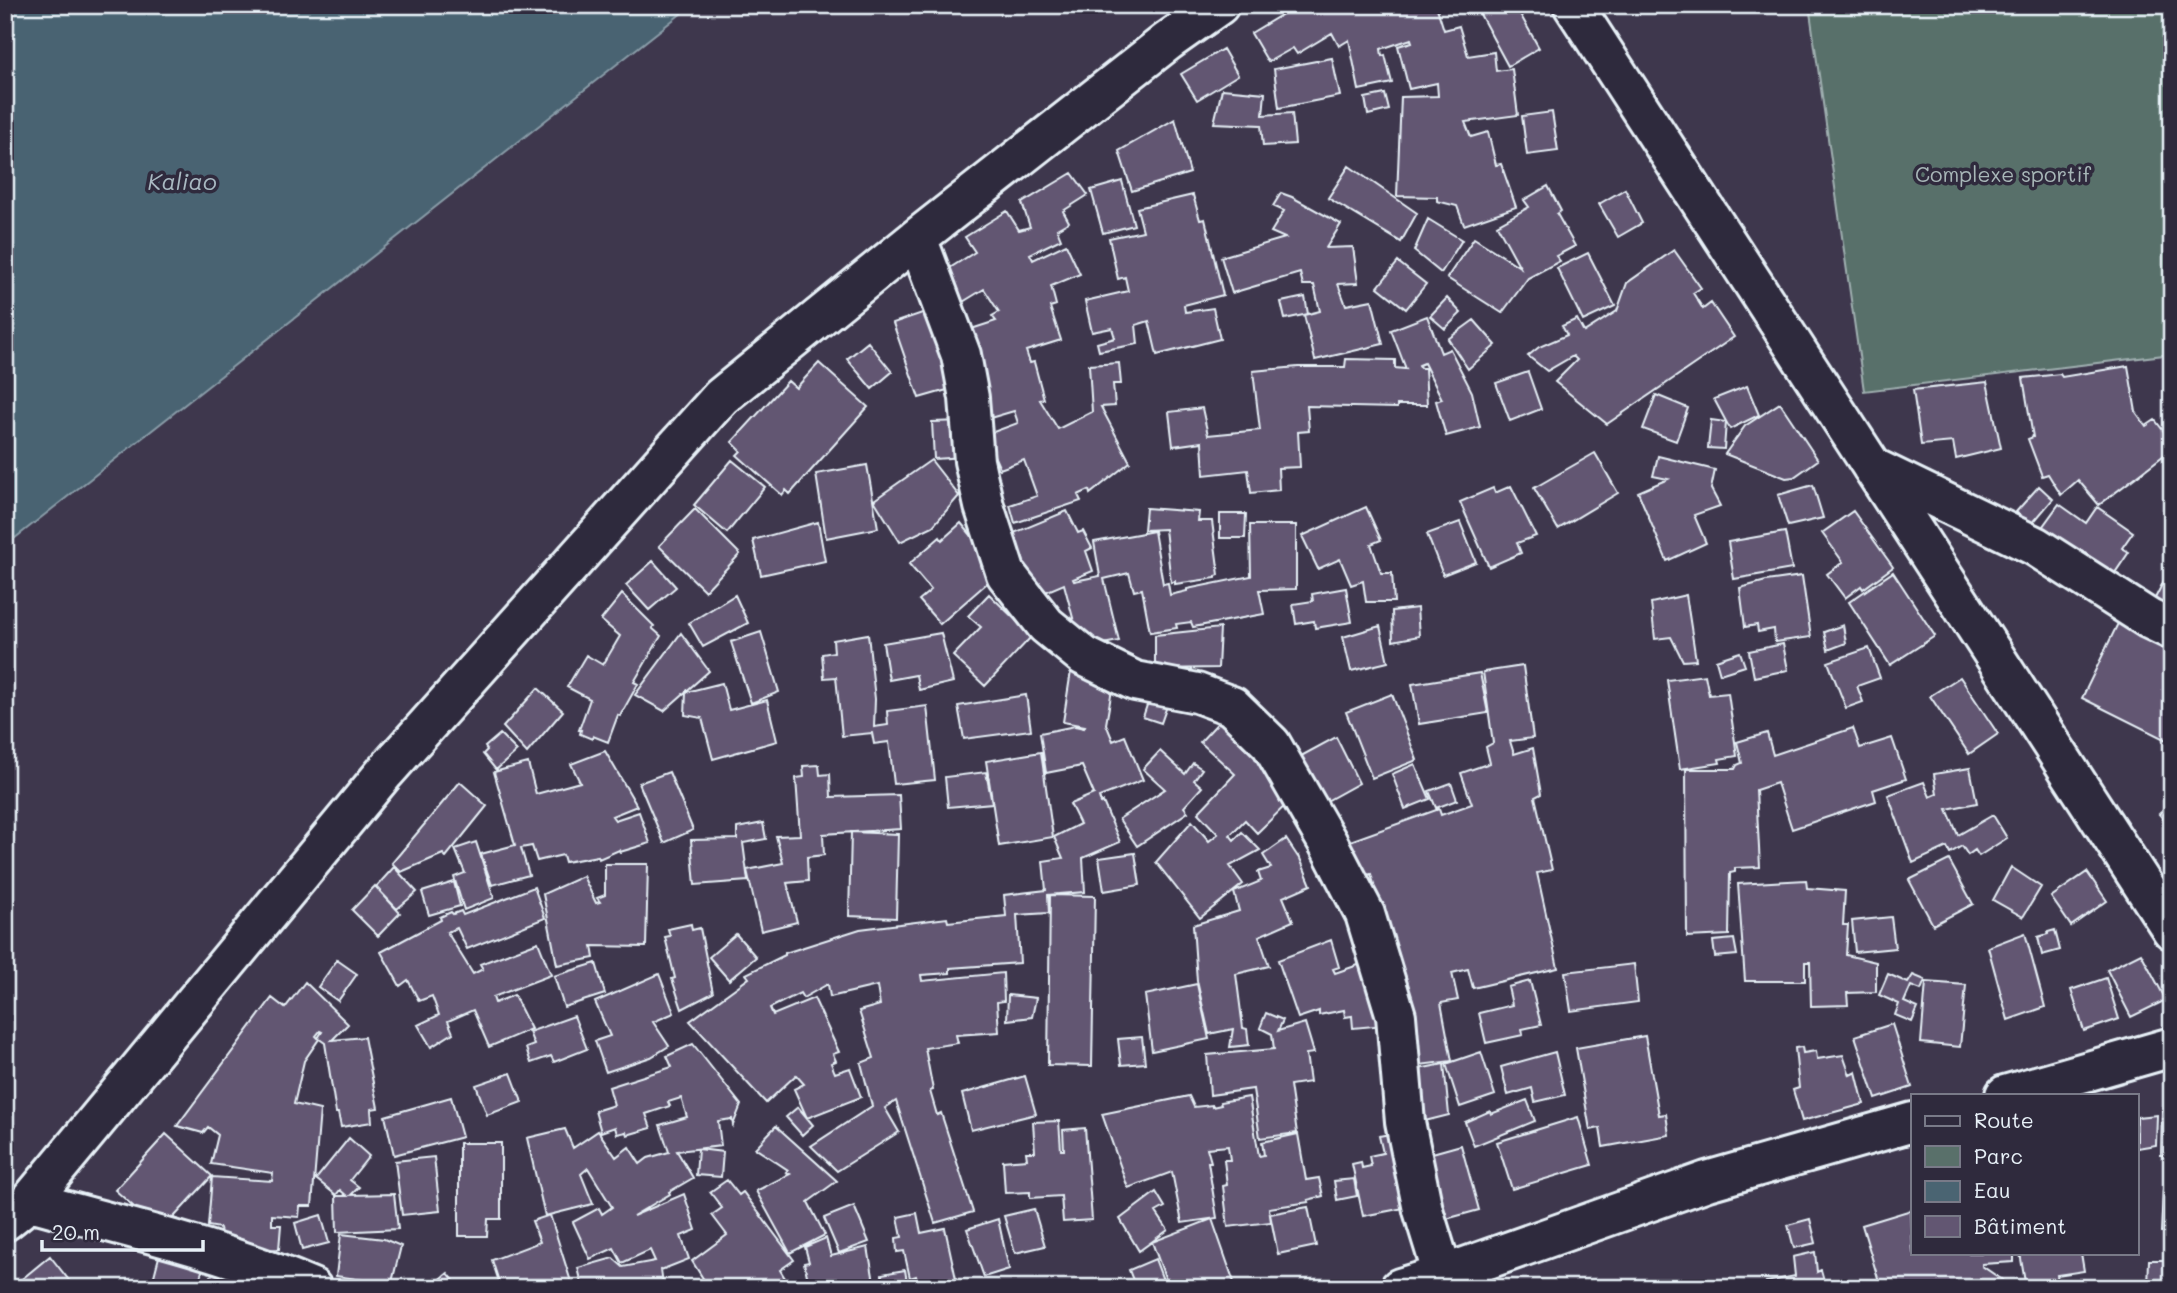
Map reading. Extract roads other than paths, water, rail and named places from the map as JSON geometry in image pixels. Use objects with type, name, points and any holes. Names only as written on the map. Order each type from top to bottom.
[{"type":"street","points":[[312,1288],[275,1272],[150,1234],[18,1211],[384,772],[721,397],[916,238],[1168,41],[1219,5]]},
{"type":"street","points":[[1573,5],[2172,930]]},
{"type":"street","points":[[916,238],[961,355],[970,398],[974,461],[984,506],[1006,574],[1046,625],[1084,656],[1135,681],[1197,693],[1232,706],[1271,744],[1365,914],[1396,1016],[1405,1122],[1423,1210],[1443,1281]]},
{"type":"street","points":[[1872,467],[2035,546],[2172,631]]},
{"type":"street","points":[[2008,1094],[2172,1047]]},
{"type":"street","points":[[1400,1288],[1443,1281],[1707,1181],[1911,1123]]},
{"type":"water","name":"Kaliao","points":[[5,5],[692,5],[5,546]]},
{"type":"park label","name":"Complexe sportif","points":[[2003,175]]}]
